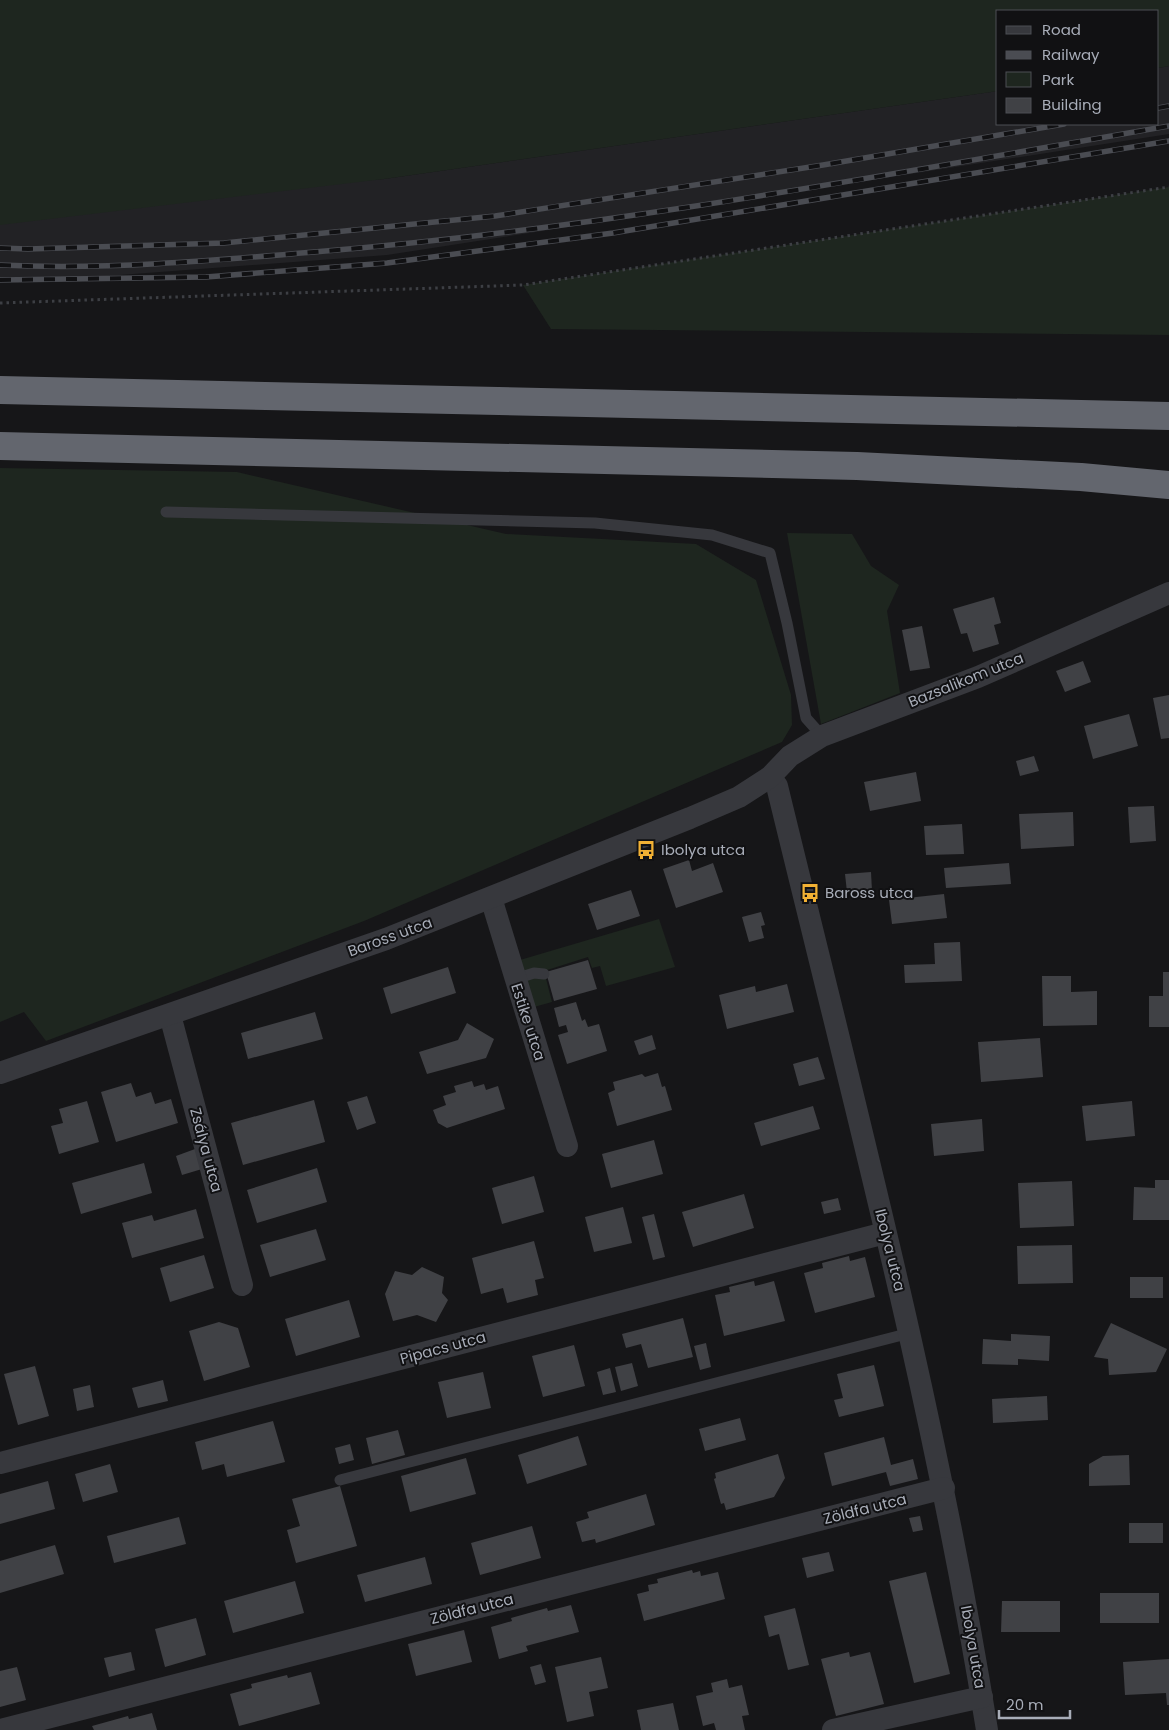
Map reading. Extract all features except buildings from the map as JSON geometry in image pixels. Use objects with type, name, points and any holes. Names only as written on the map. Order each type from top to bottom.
[{"type":"highway","points":[[0,390],[1169,416]]},
{"type":"highway","points":[[0,446],[857,466],[1081,477],[1169,485]]},
{"type":"street","name":"Bazsalikom utca","points":[[770,777],[790,756],[822,736],[978,677],[1169,592]]},
{"type":"street","name":"Baross utca","points":[[0,1073],[386,939],[739,797],[770,777]]},
{"type":"street","name":"Ibolya utca","points":[[770,777],[777,786],[910,1333],[944,1488],[987,1730]]},
{"type":"street","name":"Estike utca","points":[[491,898],[514,979],[567,1146]]},
{"type":"street","name":"Zsálya utca","points":[[170,1015],[242,1285]]},
{"type":"street","name":"Pipacs utca","points":[[0,1463],[885,1233]]},
{"type":"street","name":"Zöldfa utca","points":[[0,1730],[944,1488]]},
{"type":"street","points":[[843,1729],[982,1697]]},
{"type":"lane","points":[[166,512],[595,523],[712,535],[770,553],[787,623],[806,718],[822,736]]},
{"type":"lane","points":[[514,979],[534,973],[544,974]]},
{"type":"lane","points":[[340,1480],[910,1333]]},
{"type":"path","points":[[0,303],[523,285],[1169,187]]},
{"type":"shaded area","points":[[1169,66],[1169,134],[387,255],[27,282],[0,281],[0,209],[384,179],[996,91],[996,125],[1159,125],[1159,68]]},
{"type":"green space","points":[[0,0],[1169,0],[1169,66],[1159,68],[1159,10],[996,10],[996,91],[384,179],[0,225]]},
{"type":"green space","points":[[1169,187],[1169,335],[551,329],[523,285]]},
{"type":"green space","points":[[0,468],[237,472],[506,534],[696,544],[756,580],[791,695],[792,725],[782,742],[364,921],[46,1041],[24,1012],[0,1022]]},
{"type":"green space","points":[[787,533],[852,534],[871,566],[899,585],[887,611],[900,693],[821,724]]},
{"type":"green space","points":[[659,919],[675,967],[606,986],[600,966],[592,968],[588,957],[544,971],[552,1002],[534,1007],[520,960]]},
{"type":"railway","points":[[1159,108],[1169,106]]},
{"type":"railway","points":[[0,248],[28,249],[224,243],[495,216],[823,165],[1058,125]]},
{"type":"railway","points":[[0,265],[78,266],[196,261],[421,242],[636,215],[743,199],[1169,126]]},
{"type":"railway","points":[[0,280],[206,277],[387,263],[613,233],[1169,141]]},
{"type":"place","name":"Ibolya utca","points":[[646,850]]},
{"type":"place","name":"Baross utca","points":[[810,893]]}]
